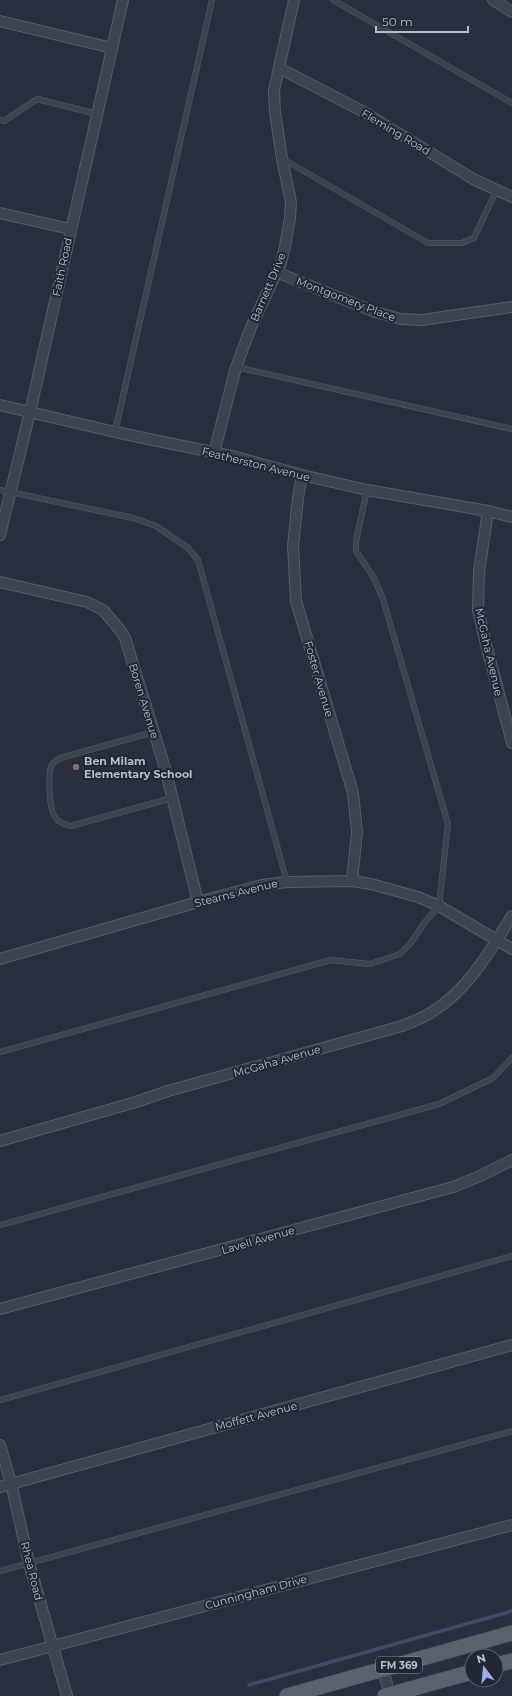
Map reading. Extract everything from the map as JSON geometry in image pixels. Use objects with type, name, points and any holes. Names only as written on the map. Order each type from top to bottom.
[{"type":"main road","name":"FM 369","points":[[287,1696],[512,1633]]},
{"type":"main road","name":"FM 369","points":[[388,1696],[464,1674]]},
{"type":"street","name":"Faith Road","points":[[0,535],[30,412],[70,229],[123,0]]},
{"type":"street","name":"Barnett Drive","points":[[214,453],[236,367],[251,327],[276,272],[285,246],[290,218],[291,202],[282,159],[275,112],[274,90],[294,0]]},
{"type":"street","points":[[493,0],[512,12]]},
{"type":"street","points":[[0,21],[112,48]]},
{"type":"street","name":"Fleming Road","points":[[279,68],[364,112],[473,179],[496,191],[512,197]]},
{"type":"street","points":[[0,213],[70,229]]},
{"type":"street","name":"Montgomery Place","points":[[276,272],[375,312],[401,319],[422,320],[512,307]]},
{"type":"street","name":"Featherston Avenue","points":[[0,405],[214,453],[367,490],[488,511],[512,517]]},
{"type":"street","name":"Foster Avenue","points":[[302,475],[298,498],[294,546],[296,601],[353,793],[357,832],[352,881]]},
{"type":"street","name":"McGaha Avenue","points":[[488,511],[479,572],[478,610],[486,648],[512,743]]},
{"type":"street","name":"Boren Avenue","points":[[0,582],[87,602],[104,610],[125,638],[154,732],[198,902]]},
{"type":"street","name":"Stearns Avenue","points":[[0,960],[198,902],[262,885],[288,882],[352,881],[371,884],[418,897],[439,906],[512,949]]},
{"type":"street","name":"McGaha Avenue","points":[[0,1141],[136,1102],[168,1091],[358,1039],[415,1021],[433,1012],[457,992],[476,972],[498,940],[512,916]]},
{"type":"street","name":"Lavell Avenue","points":[[0,1309],[453,1186],[480,1176],[512,1160]]},
{"type":"street","name":"Moffett Avenue","points":[[0,1486],[512,1345]]},
{"type":"street","name":"Rhea Road","points":[[0,1445],[11,1483],[29,1564],[67,1696]]},
{"type":"street","name":"Cunningham Drive","points":[[0,1660],[512,1525]]},
{"type":"street","points":[[383,1669],[388,1696]]},
{"type":"lane","points":[[115,432],[212,0]]},
{"type":"lane","points":[[333,0],[512,103]]},
{"type":"lane","points":[[0,120],[4,121],[37,99],[97,114]]},
{"type":"lane","points":[[282,159],[428,243],[462,243],[474,238],[496,191]]},
{"type":"lane","points":[[236,367],[512,429]]},
{"type":"lane","points":[[0,490],[133,518],[156,526],[188,548],[198,560],[288,882]]},
{"type":"lane","points":[[0,1052],[331,960],[370,964],[383,961],[400,954],[410,944],[425,922],[439,906],[448,824],[383,599],[374,578],[356,551],[356,541],[367,490]]},
{"type":"lane","points":[[154,732],[60,758],[53,762],[50,772],[51,810],[55,817],[62,823],[71,826],[172,798]]},
{"type":"lane","points":[[0,1225],[439,1104],[493,1078],[512,1058]]},
{"type":"lane","points":[[0,1400],[512,1256]]},
{"type":"lane","points":[[0,1571],[512,1431]]},
{"type":"waterway","points":[[249,1685],[512,1611]]},
{"type":"place","name":"Ben Milam Elementary School","points":[[76,767]]}]
